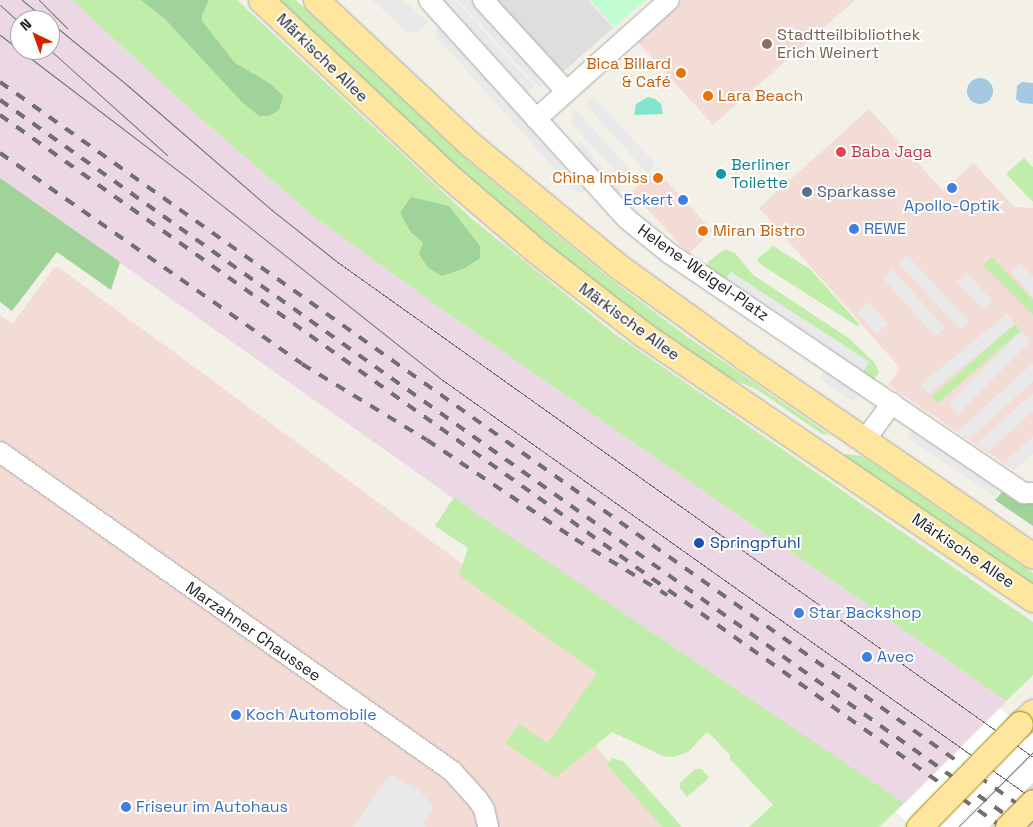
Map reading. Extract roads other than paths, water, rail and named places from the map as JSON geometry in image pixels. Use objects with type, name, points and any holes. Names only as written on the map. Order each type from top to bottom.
[{"type":"main road","name":"Märkische Allee","points":[[261,0],[430,160],[536,252],[644,335],[1033,599]]},
{"type":"main road","points":[[316,0],[470,144],[611,261],[670,306],[1033,556]]},
{"type":"main road","points":[[719,385],[760,397],[836,448],[847,450],[865,440]]},
{"type":"main road","points":[[919,827],[1027,718]]},
{"type":"main road","points":[[1008,827],[1033,802]]},
{"type":"street","points":[[483,0],[566,91]]},
{"type":"street","points":[[536,119],[669,0]]},
{"type":"street","name":"Helene-Weigel-Platz","points":[[432,4],[627,219],[669,252],[1024,493],[1033,494]]},
{"type":"street","points":[[865,440],[892,403]]},
{"type":"street","name":"Marzahner Chaussee","points":[[0,452],[452,772],[484,809],[488,827]]},
{"type":"tram line","points":[[22,0],[34,10]]},
{"type":"tram line","points":[[39,0],[67,28]]},
{"type":"tram line","points":[[0,5],[10,14]]},
{"type":"tram line","points":[[60,30],[127,85],[273,211],[336,261],[1033,757]]},
{"type":"tram line","points":[[0,35],[190,180],[441,379],[1033,799]]},
{"type":"tram line","points":[[60,59],[167,155]]},
{"type":"tram line","points":[[958,827],[1033,752]]},
{"type":"railway","points":[[0,82],[1033,815]]},
{"type":"railway","points":[[0,100],[1023,827]]},
{"type":"railway","points":[[0,115],[1002,827]]},
{"type":"railway","points":[[0,153],[302,364],[427,440],[575,539],[667,595]]},
{"type":"place","name":"Stadtteilbibliothek Erich Weinert","points":[[767,44]]},
{"type":"place","name":"Bica Billard & Café","points":[[681,73]]},
{"type":"place","name":"Lara Beach","points":[[708,96]]},
{"type":"place","name":"Baba Jaga","points":[[841,152]]},
{"type":"place","name":"Berliner Toilette","points":[[721,174]]},
{"type":"place","name":"China Imbiss","points":[[658,178]]},
{"type":"place","name":"Apollo-Optik","points":[[952,188]]},
{"type":"place","name":"Sparkasse","points":[[807,192]]},
{"type":"place","name":"Eckert","points":[[683,200]]},
{"type":"place","name":"REWE","points":[[854,229]]},
{"type":"place","name":"Miran Bistro","points":[[703,231]]},
{"type":"place","name":"Springpfuhl","points":[[699,543]]},
{"type":"place","name":"Star Backshop","points":[[799,613]]},
{"type":"place","name":"Avec","points":[[867,657]]},
{"type":"place","name":"Koch Automobile","points":[[236,715]]},
{"type":"place","name":"Friseur im Autohaus","points":[[126,807]]}]
